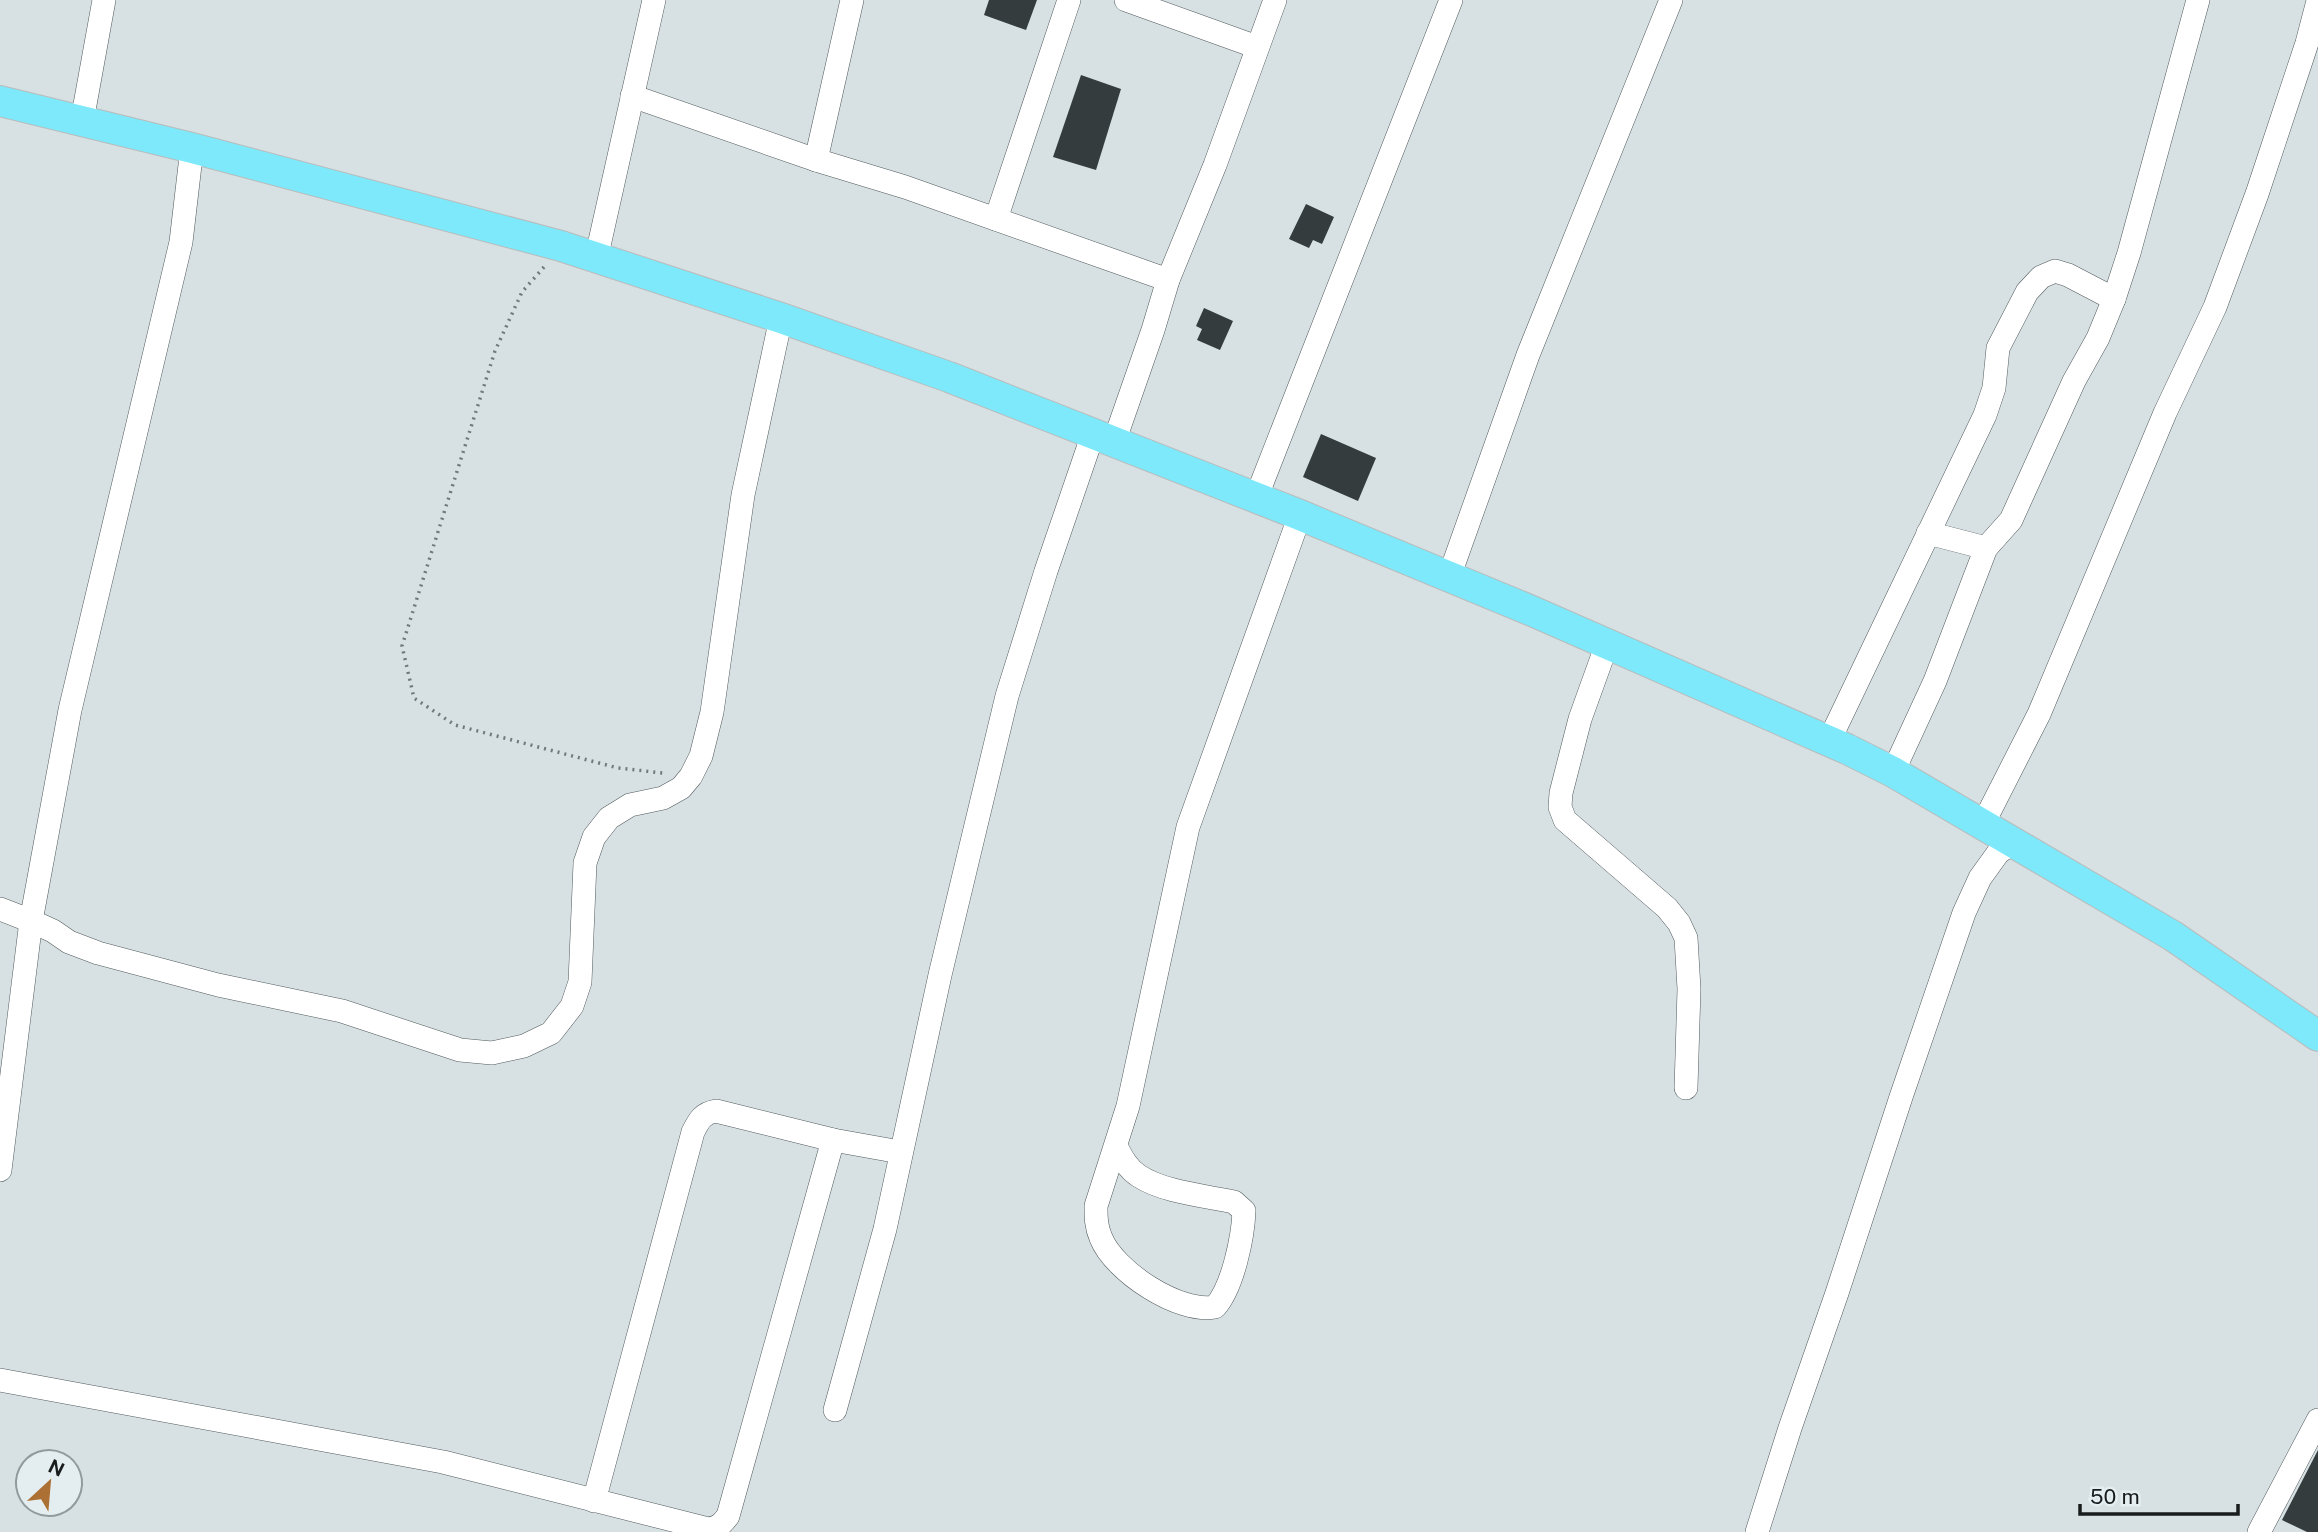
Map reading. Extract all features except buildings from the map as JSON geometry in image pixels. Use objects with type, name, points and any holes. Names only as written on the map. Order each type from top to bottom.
[{"type":"main road","points":[[0,101],[192,148],[561,246],[781,318],[948,377],[1256,498],[1606,644],[1829,741],[1893,772],[2173,936],[2318,1036]]},
{"type":"street","points":[[82,121],[104,0]]},
{"type":"street","points":[[596,259],[654,0]]},
{"type":"street","points":[[816,160],[852,0]]},
{"type":"street","points":[[996,219],[1069,0]]},
{"type":"street","points":[[1126,0],[1257,47]]},
{"type":"street","points":[[835,1409],[885,1229],[943,962],[1007,696],[1046,571],[1153,330],[1168,280],[1215,165],[1275,0]]},
{"type":"street","points":[[1256,498],[1451,0]]},
{"type":"street","points":[[1449,577],[1528,355],[1671,0]]},
{"type":"street","points":[[1893,772],[1935,681],[1986,548],[2011,520],[2114,299],[2136,230],[2198,0]]},
{"type":"street","points":[[1983,824],[2039,714],[2165,413],[2215,307],[2257,194],[2307,43],[2318,1]]},
{"type":"street","points":[[632,96],[816,160],[905,187],[1168,280]]},
{"type":"street","points":[[0,1170],[31,920],[70,710],[181,242],[192,148]]},
{"type":"street","points":[[1829,741],[1986,415],[1994,388],[1998,348],[2027,292],[2041,277],[2054,271],[2068,275],[2114,299]]},
{"type":"street","points":[[0,909],[31,920],[69,942],[99,953],[218,985],[342,1011],[460,1050],[492,1053],[524,1046],[551,1032],[572,1006],[580,982],[585,863],[594,837],[610,818],[630,804],[663,798],[681,788],[691,776],[701,755],[712,712],[743,495],[781,318]]},
{"type":"street","points":[[1116,1146],[1126,1164],[1139,1176],[1167,1186],[1234,1202],[1244,1211],[1243,1234],[1230,1277],[1215,1307],[1198,1308],[1169,1299],[1145,1286],[1101,1240],[1096,1223],[1096,1206],[1128,1106],[1188,827],[1300,516]]},
{"type":"street","points":[[1928,533],[1986,548]]},
{"type":"street","points":[[1606,644],[1580,719],[1561,793],[1560,807],[1565,820],[1668,908],[1686,938],[1689,989],[1686,1088]]},
{"type":"street","points":[[1757,1532],[1964,913],[1980,878],[1998,853],[2013,842]]},
{"type":"street","points":[[594,1501],[693,1132],[699,1121],[706,1114],[716,1111],[833,1140],[900,1152]]},
{"type":"street","points":[[0,1380],[443,1462],[715,1529],[728,1516],[833,1140]]},
{"type":"street","points":[[2259,1532],[2318,1420]]},
{"type":"path","points":[[561,246],[522,292],[495,351],[402,646],[414,698],[455,725],[618,768],[691,776]]}]
